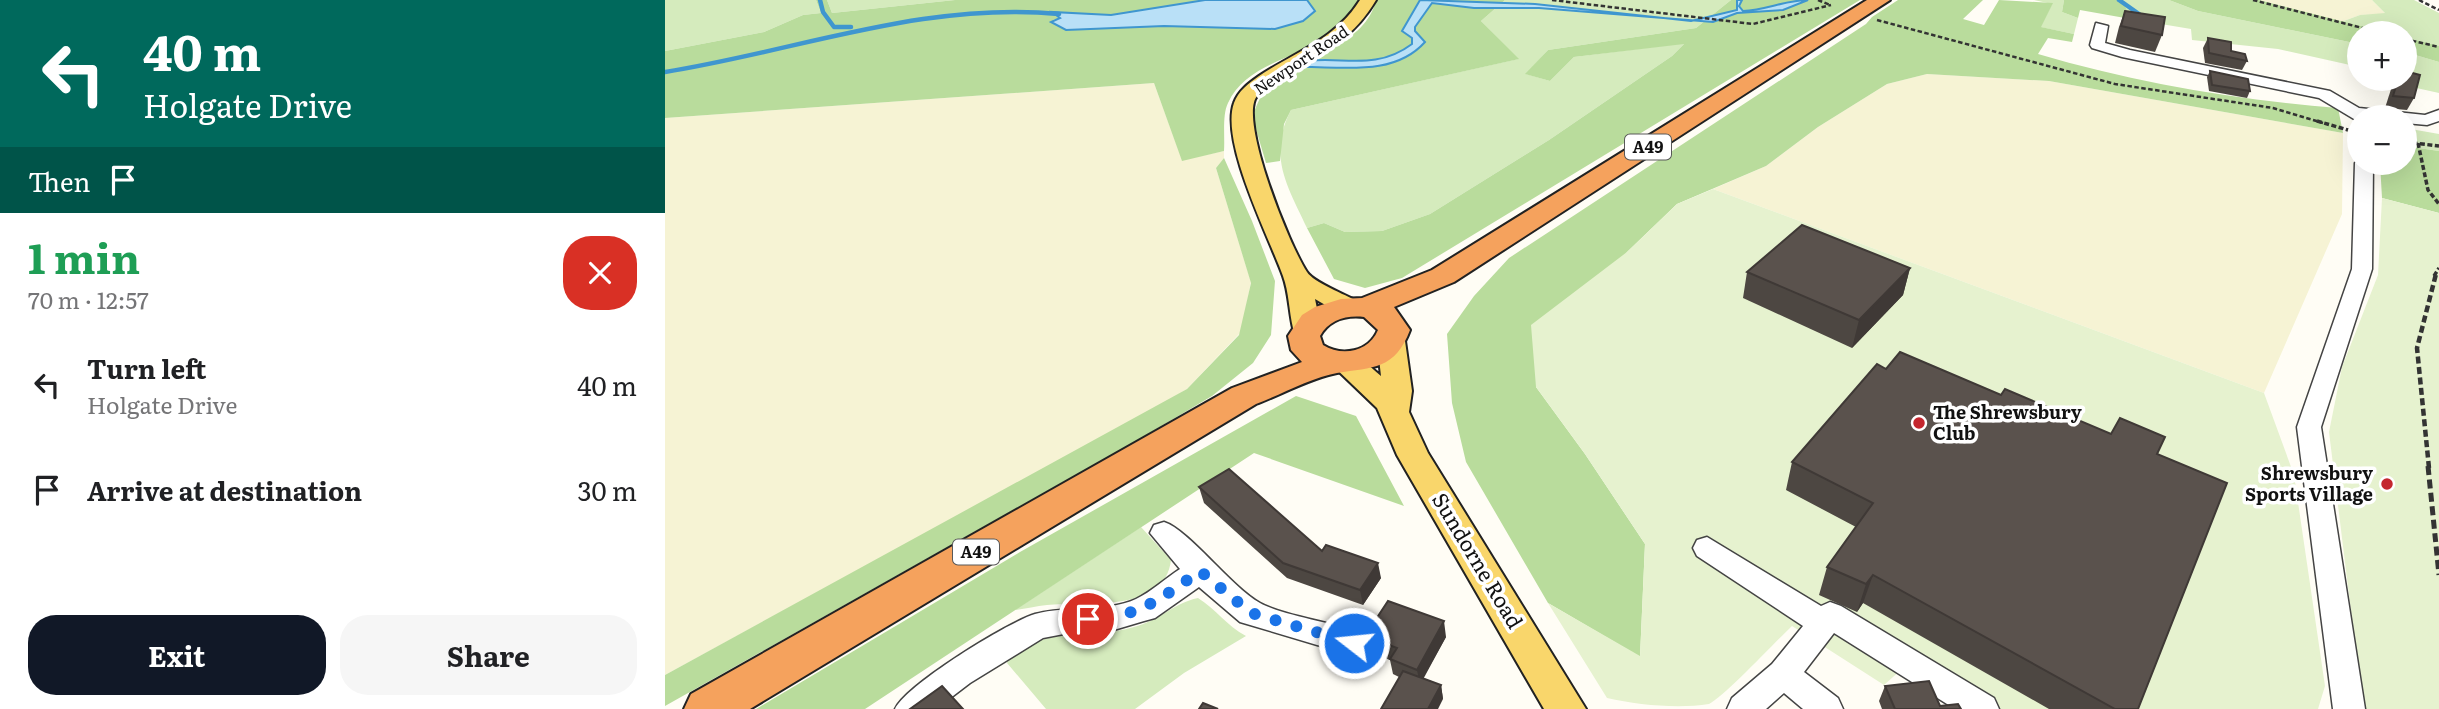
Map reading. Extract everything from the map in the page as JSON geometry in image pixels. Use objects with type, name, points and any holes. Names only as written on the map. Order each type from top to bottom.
[{"type":"highway","name":"A49","points":[[1357,307],[1443,276],[1877,10]]},
{"type":"highway","name":"A49","points":[[1392,333],[1443,276]]},
{"type":"highway","points":[[1357,307],[1383,314],[1392,333],[1366,358],[1338,362],[1314,355],[1304,343],[1306,332],[1320,317],[1357,307]]},
{"type":"highway","name":"A49","points":[[1244,396],[1306,332]]},
{"type":"highway","name":"A49","points":[[708,709],[1244,396],[1338,362]]},
{"type":"main road","name":"Newport Road","points":[[1306,332],[1298,279],[1264,205],[1240,118],[1244,101],[1260,83],[1346,33],[1368,0]]},
{"type":"main road","points":[[1298,279],[1357,307]]},
{"type":"main road","name":"Sundorne Road","points":[[1392,333],[1397,391],[1395,410]]},
{"type":"main road","name":"Sundorne Road","points":[[1338,362],[1372,384],[1395,410],[1413,455],[1566,709]]},
{"type":"street","points":[[2276,85],[2278,72],[2324,81],[2324,94],[2347,108]]},
{"type":"street","points":[[2417,119],[2427,120],[2439,115]]},
{"type":"street","points":[[2349,709],[2309,427],[2362,269],[2364,175]]},
{"type":"street","points":[[1164,534],[1200,571],[1251,613],[1354,643]]},
{"type":"street","points":[[1707,548],[1823,623]]},
{"type":"street","points":[[911,709],[959,673],[1036,627],[1069,620],[1107,619],[1144,609],[1200,571]]},
{"type":"street","points":[[1743,709],[1783,674],[1830,615],[1983,709]]},
{"type":"street","points":[[1783,674],[1828,709]]},
{"type":"lane","points":[[2101,26],[2097,45],[2127,54],[2276,85]]},
{"type":"path","points":[[1552,0],[1753,24],[1831,5]]},
{"type":"path","points":[[1818,0],[1836,7]]},
{"type":"path","points":[[2253,0],[2347,24]]},
{"type":"path","points":[[2419,0],[2439,10]]},
{"type":"path","points":[[1877,10],[2115,84],[2273,108],[2347,129]]},
{"type":"path","points":[[2417,42],[2439,47]]},
{"type":"path","points":[[2439,146],[2418,143],[2428,190],[2439,204]]},
{"type":"path","points":[[2439,268],[2432,280],[2417,348],[2439,575]]},
{"type":"shaded area","points":[[2259,0],[2372,0],[2386,14],[2360,15],[2341,22]]},
{"type":"shaded area","points":[[1927,74],[2049,81],[2343,133],[2342,214],[2264,393],[1713,189],[1766,166],[1818,127],[1887,84]]},
{"type":"shaded area","points":[[1154,83],[1182,160],[1224,151],[1224,158],[1216,168],[1251,282],[1241,332],[1187,389],[1149,412],[665,675],[665,118]]},
{"type":"green space","points":[[665,0],[816,0],[821,13],[803,15],[764,32],[665,51]]},
{"type":"green space","points":[[816,0],[827,0],[832,13],[955,0],[1205,0],[1111,15],[1053,13],[1060,18],[1053,20],[1066,30],[1164,26],[1275,29],[1307,0],[1360,0],[1351,19],[1336,33],[1257,72],[1240,85],[1226,108],[1224,151],[1182,161],[1154,83],[665,118],[665,51],[764,32],[803,15],[821,13]]},
{"type":"green space","points":[[827,0],[955,0],[832,13]]},
{"type":"green space","points":[[1376,0],[1505,0],[1481,21],[1519,59],[1291,110],[1284,124],[1280,161],[1266,163],[1252,116],[1264,91],[1288,70],[1348,38],[1370,15]]},
{"type":"green space","points":[[1505,0],[1731,0],[1696,28],[1548,50],[1526,74],[1550,81],[1574,57],[1685,43],[1672,56],[1549,140],[1430,214],[1382,231],[1345,232],[1324,223],[1307,228],[1287,185],[1281,157],[1284,127],[1291,110],[1518,59],[1481,21]]},
{"type":"green space","points":[[1731,0],[1860,0],[1402,278],[1365,288],[1334,279],[1307,228],[1324,223],[1345,232],[1382,231],[1430,214],[1549,140],[1672,56],[1684,44],[1574,57],[1550,81],[1525,74],[1548,50],[1696,28]]},
{"type":"green space","points":[[1898,0],[1983,0],[1963,19],[1984,25],[1999,0],[2053,3],[2041,27],[2074,34],[2072,42],[2048,38],[2038,54],[2112,74],[2187,89],[2338,108],[2343,133],[2049,81],[1927,74],[1887,84],[1818,127],[1766,166],[1677,204],[1627,252],[1536,387],[1645,544],[1640,657],[1548,603],[1466,462],[1452,403],[1447,334],[1474,296],[1509,258],[1866,24]]},
{"type":"green space","points":[[2034,0],[2064,0],[2062,12],[2078,18],[2074,34],[2040,27],[2052,4]]},
{"type":"green space","points":[[2064,0],[2122,0],[2128,13],[2125,18],[2080,10],[2078,18],[2062,12]]},
{"type":"green space","points":[[2122,0],[2169,0],[2198,11],[2347,42],[2347,64],[2278,49],[2192,40],[2191,29],[2125,18]]},
{"type":"green space","points":[[2169,0],[2259,0],[2347,23],[2347,42],[2198,11]]},
{"type":"green space","points":[[2372,0],[2414,0],[2439,13],[2439,46],[2417,40],[2417,21],[2341,22],[2360,15],[2385,13]]},
{"type":"green space","points":[[2417,40],[2439,46],[2439,62],[2417,56]]},
{"type":"green space","points":[[2417,56],[2439,62],[2439,93],[2417,88]]},
{"type":"green space","points":[[2417,130],[2439,134],[2439,151],[2417,148]]},
{"type":"green space","points":[[2417,148],[2439,151],[2439,213],[2382,198],[2381,175],[2417,175]]},
{"type":"green space","points":[[1224,158],[1275,281],[1271,335],[1253,363],[1212,396],[1136,441],[665,706],[665,675],[1187,389],[1239,335],[1251,283],[1216,168]]},
{"type":"green space","name":"The Shrewsbury Club","points":[[1713,189],[2264,393],[2294,475],[2325,686],[2318,709],[1971,709],[1902,669],[1884,685],[1792,626],[1738,680],[1709,704],[1658,706],[1607,698],[1548,603],[1640,656],[1645,544],[1536,387],[1531,325],[1627,252],[1677,204]]},
{"type":"green space","name":"Shrewsbury Sports Village","points":[[2382,198],[2439,213],[2439,709],[2363,709],[2329,432],[2342,367],[2378,275]]},
{"type":"green space","points":[[1296,396],[1356,416],[1404,506],[1254,453],[865,709],[756,709],[1020,552]]},
{"type":"green space","points":[[1141,527],[1171,560],[1166,577],[1154,589],[1139,597],[1121,601],[1047,605],[1015,610]]},
{"type":"green space","points":[[1198,598],[1246,636],[1184,673],[1135,709],[1046,709],[1007,663],[1009,655],[1041,640],[1134,627]]},
{"type":"water","points":[[1205,0],[1307,0],[1315,11],[1303,21],[1275,29],[1164,26],[1066,30],[1051,22],[1060,18],[1052,12],[1111,15]]},
{"type":"water","points":[[1420,0],[1535,4],[1664,18],[1539,8],[1474,8],[1432,3],[1415,27],[1415,31],[1425,42],[1412,54],[1380,66],[1363,68],[1292,67],[1319,60],[1364,61],[1396,54],[1412,44],[1412,38],[1402,31]]},
{"type":"water","points":[[1737,0],[1742,0],[1739,6],[1743,11],[1808,0],[1783,10],[1737,13],[1713,22],[1693,20],[1737,10]]},
{"type":"building","points":[[2125,11],[2165,17],[2162,35],[2121,26]]},
{"type":"building","points":[[2208,38],[2231,42],[2231,51],[2245,54],[2247,61],[2209,53]]},
{"type":"building","points":[[2210,71],[2248,79],[2250,91],[2212,85]]},
{"type":"building","points":[[2394,91],[2416,91],[2414,98],[2393,96]]},
{"type":"building","points":[[1802,225],[1910,268],[1859,320],[1747,272]]},
{"type":"building","points":[[1900,352],[2001,395],[2005,389],[2111,434],[2120,418],[2165,437],[2157,454],[2227,483],[2138,709],[2115,709],[1873,575],[1866,584],[1827,567],[1873,503],[1792,462],[1877,364],[1886,369]]},
{"type":"building","points":[[1229,469],[1322,551],[1326,545],[1378,563],[1360,590],[1283,563],[1199,487]]},
{"type":"building","points":[[1388,601],[1444,621],[1417,670],[1390,659],[1397,648],[1365,636]]},
{"type":"building","points":[[1403,671],[1441,685],[1428,709],[1381,709]]},
{"type":"building","points":[[1929,681],[1940,706],[1958,704],[1961,709],[1895,709],[1885,686]]},
{"type":"building","points":[[942,686],[963,709],[910,709]]},
{"type":"building","points":[[1203,703],[1218,709],[1199,709]]},
{"type":"waterway","points":[[820,0],[823,12],[834,27],[851,27]]},
{"type":"waterway","points":[[2119,0],[2139,14]]},
{"type":"waterway","points":[[665,72],[910,21],[1009,12],[1059,14]]},
{"type":"place","name":"The Shrewsbury Club","points":[[1919,423]]},
{"type":"place","name":"Shrewsbury Sports Village","points":[[2387,484]]},
{"type":"route","points":[[1088,619],[1107,619],[1144,609],[1200,571],[1251,613],[1354,643]]}]
